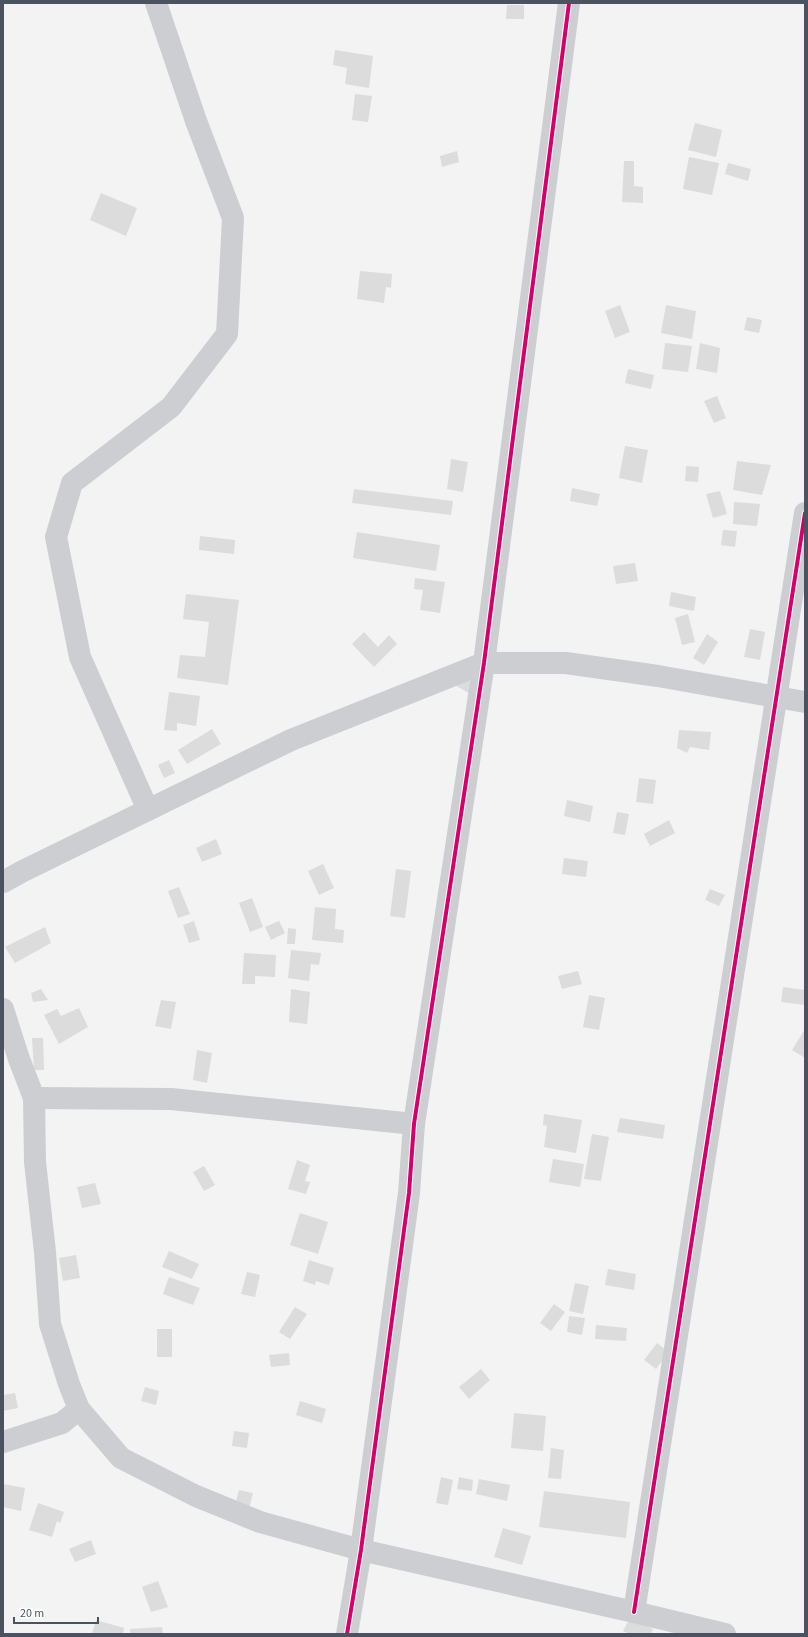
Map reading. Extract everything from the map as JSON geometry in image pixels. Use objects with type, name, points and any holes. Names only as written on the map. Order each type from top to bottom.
[{"type":"street","points":[[148,810],[80,657],[56,537],[72,483],[171,407],[227,334],[233,218],[196,121],[156,3]]},
{"type":"street","points":[[347,1634],[361,1550],[409,1193],[414,1124],[484,663],[569,3]]},
{"type":"street","points":[[634,1612],[805,513]]},
{"type":"street","points":[[3,882],[291,740],[484,663],[566,663],[658,676],[805,702]]},
{"type":"street","points":[[3,1009],[19,1059],[34,1098],[35,1162],[45,1252],[50,1324],[69,1384],[79,1409],[121,1458],[190,1492],[260,1522],[361,1550],[725,1634]]},
{"type":"street","points":[[34,1098],[171,1099],[414,1124]]},
{"type":"street","points":[[3,1442],[62,1423],[79,1409]]},
{"type":"building","points":[[507,5],[524,5],[524,19],[506,19]]},
{"type":"building","points":[[335,50],[373,56],[369,88],[345,84],[347,68],[333,65]]},
{"type":"building","points":[[355,94],[372,96],[368,122],[352,120]]},
{"type":"building","points":[[695,123],[722,130],[716,157],[688,150]]},
{"type":"building","points":[[457,151],[459,162],[442,167],[440,156]]},
{"type":"building","points":[[689,157],[719,163],[712,195],[683,189]]},
{"type":"building","points":[[624,161],[634,161],[634,186],[643,187],[643,203],[622,202]]},
{"type":"building","points":[[728,163],[751,169],[748,181],[725,174]]},
{"type":"building","points":[[101,193],[137,208],[126,236],[90,220]]},
{"type":"building","points":[[360,271],[392,274],[391,288],[386,287],[384,303],[357,299]]},
{"type":"building","points":[[620,305],[630,332],[615,338],[605,311]]},
{"type":"building","points":[[666,305],[696,311],[692,339],[661,333]]},
{"type":"building","points":[[747,317],[762,320],[759,333],[744,330]]},
{"type":"building","points":[[665,343],[692,346],[688,372],[662,369]]},
{"type":"building","points":[[700,343],[720,348],[717,373],[696,369]]},
{"type":"building","points":[[628,369],[654,375],[651,389],[625,383]]},
{"type":"building","points":[[717,396],[726,418],[714,423],[704,401]]},
{"type":"building","points":[[625,446],[648,450],[642,483],[619,478]]},
{"type":"building","points":[[451,459],[468,462],[463,492],[447,489]]},
{"type":"building","points":[[737,461],[771,465],[762,495],[733,490]]},
{"type":"building","points":[[686,466],[699,467],[698,482],[685,481]]},
{"type":"building","points":[[572,488],[600,494],[597,506],[570,501]]},
{"type":"building","points":[[354,489],[453,501],[451,515],[352,503]]},
{"type":"building","points":[[720,491],[727,514],[713,518],[706,494]]},
{"type":"building","points":[[734,502],[760,504],[757,526],[733,524]]},
{"type":"building","points":[[723,530],[737,531],[735,547],[721,545]]},
{"type":"building","points":[[357,532],[440,545],[436,571],[353,558]]},
{"type":"building","points":[[200,536],[235,540],[234,554],[199,550]]},
{"type":"building","points":[[635,563],[638,581],[616,584],[613,566]]},
{"type":"building","points":[[415,578],[445,582],[440,613],[420,610],[423,590],[414,589]]},
{"type":"building","points":[[671,592],[696,597],[694,611],[669,606]]},
{"type":"building","points":[[186,594],[239,600],[228,685],[177,678],[180,655],[205,657],[209,622],[183,619]]},
{"type":"building","points":[[688,614],[695,642],[682,645],[675,618]]},
{"type":"building","points":[[750,629],[765,632],[760,660],[744,657]]},
{"type":"building","points":[[364,632],[378,647],[389,635],[397,644],[374,667],[352,644]]},
{"type":"building","points":[[707,634],[718,642],[704,665],[693,658]]},
{"type":"building","points":[[460,675],[483,689],[477,698],[455,685]]},
{"type":"building","points":[[169,692],[200,696],[196,726],[177,723],[177,731],[164,730]]},
{"type":"building","points":[[212,729],[221,744],[187,764],[178,750]]},
{"type":"building","points":[[679,730],[711,732],[709,750],[690,747],[687,753],[677,748]]},
{"type":"building","points":[[169,760],[175,773],[164,778],[158,765]]},
{"type":"building","points":[[639,778],[656,780],[653,804],[636,802]]},
{"type":"building","points":[[567,800],[593,806],[590,822],[564,816]]},
{"type":"building","points":[[617,812],[629,814],[625,835],[613,833]]},
{"type":"building","points":[[669,820],[675,833],[650,846],[644,834]]},
{"type":"building","points":[[216,839],[222,854],[202,862],[196,848]]},
{"type":"building","points":[[564,858],[588,861],[586,877],[562,874]]},
{"type":"building","points":[[323,864],[334,888],[319,895],[308,871]]},
{"type":"building","points":[[396,869],[411,871],[405,918],[390,916]]},
{"type":"building","points":[[179,887],[190,914],[178,918],[168,891]]},
{"type":"building","points":[[710,889],[725,895],[719,906],[705,900]]},
{"type":"building","points":[[252,898],[263,927],[250,932],[239,903]]},
{"type":"building","points":[[315,907],[336,909],[335,929],[344,930],[343,943],[312,940]]},
{"type":"building","points":[[194,921],[200,940],[189,943],[183,925]]},
{"type":"building","points":[[279,921],[285,933],[271,940],[265,927]]},
{"type":"building","points":[[45,927],[51,943],[15,963],[5,947]]},
{"type":"building","points":[[288,928],[296,929],[295,944],[287,944]]},
{"type":"building","points":[[291,950],[321,953],[319,965],[311,964],[309,981],[288,978]]},
{"type":"building","points":[[244,953],[276,955],[275,977],[255,976],[255,984],[242,984]]},
{"type":"building","points":[[578,971],[582,984],[562,989],[558,976]]},
{"type":"building","points":[[783,987],[805,990],[805,1005],[781,1002]]},
{"type":"building","points":[[41,989],[48,1000],[33,1002],[31,993]]},
{"type":"building","points":[[291,989],[310,992],[307,1024],[289,1022]]},
{"type":"building","points":[[589,995],[605,998],[599,1030],[583,1027]]},
{"type":"building","points":[[161,1000],[176,1002],[171,1029],[155,1026]]},
{"type":"building","points":[[79,1008],[88,1027],[59,1044],[44,1015],[57,1009],[61,1016]]},
{"type":"building","points":[[805,1029],[805,1058],[792,1050]]},
{"type":"building","points":[[32,1038],[43,1038],[44,1070],[34,1070]]},
{"type":"building","points":[[197,1050],[212,1053],[207,1083],[193,1080]]},
{"type":"building","points":[[544,1114],[582,1120],[576,1153],[544,1147],[547,1126],[543,1125]]},
{"type":"building","points":[[620,1118],[665,1125],[663,1139],[617,1132]]},
{"type":"building","points":[[592,1134],[609,1137],[601,1181],[584,1179]]},
{"type":"building","points":[[553,1159],[584,1164],[580,1187],[549,1182]]},
{"type":"building","points":[[297,1160],[310,1165],[305,1181],[310,1182],[306,1194],[288,1189]]},
{"type":"building","points":[[204,1166],[215,1185],[204,1191],[193,1172]]},
{"type":"building","points":[[95,1183],[101,1204],[82,1208],[77,1187]]},
{"type":"building","points":[[300,1213],[328,1222],[318,1254],[290,1245]]},
{"type":"building","points":[[169,1251],[199,1264],[192,1279],[162,1267]]},
{"type":"building","points":[[76,1255],[80,1278],[63,1281],[59,1258]]},
{"type":"building","points":[[309,1260],[334,1268],[329,1285],[316,1281],[315,1285],[303,1281]]},
{"type":"building","points":[[608,1269],[636,1274],[634,1290],[605,1285]]},
{"type":"building","points":[[247,1272],[260,1275],[255,1297],[241,1294]]},
{"type":"building","points":[[169,1277],[200,1288],[193,1305],[163,1294]]},
{"type":"building","points":[[575,1283],[589,1286],[583,1314],[569,1311]]},
{"type":"building","points":[[554,1304],[565,1312],[551,1331],[540,1323]]},
{"type":"building","points":[[295,1307],[307,1314],[290,1339],[279,1332]]},
{"type":"building","points":[[569,1316],[585,1318],[582,1335],[567,1332]]},
{"type":"building","points":[[596,1325],[627,1328],[626,1341],[595,1339]]},
{"type":"building","points":[[157,1329],[172,1329],[172,1357],[157,1357]]},
{"type":"building","points":[[657,1343],[669,1352],[656,1369],[644,1360]]},
{"type":"building","points":[[289,1353],[290,1365],[271,1367],[269,1355]]},
{"type":"building","points":[[481,1369],[490,1380],[469,1399],[459,1387]]},
{"type":"building","points":[[145,1387],[159,1391],[156,1405],[141,1401]]},
{"type":"building","points":[[15,1393],[18,1408],[3,1411],[3,1395]]},
{"type":"building","points":[[300,1401],[326,1409],[322,1423],[296,1415]]},
{"type":"building","points":[[514,1413],[546,1416],[543,1451],[511,1448]]},
{"type":"building","points":[[234,1431],[249,1433],[247,1448],[232,1446]]},
{"type":"building","points":[[551,1448],[564,1450],[561,1479],[548,1478]]},
{"type":"building","points":[[441,1477],[453,1480],[448,1505],[436,1503]]},
{"type":"building","points":[[459,1477],[473,1480],[472,1491],[457,1489]]},
{"type":"building","points":[[479,1479],[510,1485],[507,1501],[476,1494]]},
{"type":"building","points":[[3,1484],[25,1488],[21,1511],[3,1507]]},
{"type":"building","points":[[239,1490],[253,1493],[247,1517],[233,1513]]},
{"type":"building","points":[[544,1491],[630,1502],[626,1538],[539,1527]]},
{"type":"building","points":[[38,1503],[64,1512],[60,1523],[57,1521],[52,1537],[29,1530]]},
{"type":"building","points":[[503,1528],[531,1536],[522,1565],[494,1557]]},
{"type":"building","points":[[91,1540],[96,1554],[75,1562],[69,1549]]},
{"type":"building","points":[[158,1581],[168,1607],[151,1612],[142,1587]]},
{"type":"building","points":[[630,1618],[653,1629],[651,1634],[629,1634],[623,1631]]},
{"type":"building","points":[[96,1620],[124,1628],[123,1634],[92,1634]]},
{"type":"building","points":[[162,1627],[163,1634],[130,1634],[130,1629]]},
{"type":"cycle path","points":[[347,1634],[361,1550],[409,1193],[414,1124],[484,663],[569,3]]},
{"type":"cycle path","points":[[634,1612],[805,513]]}]
